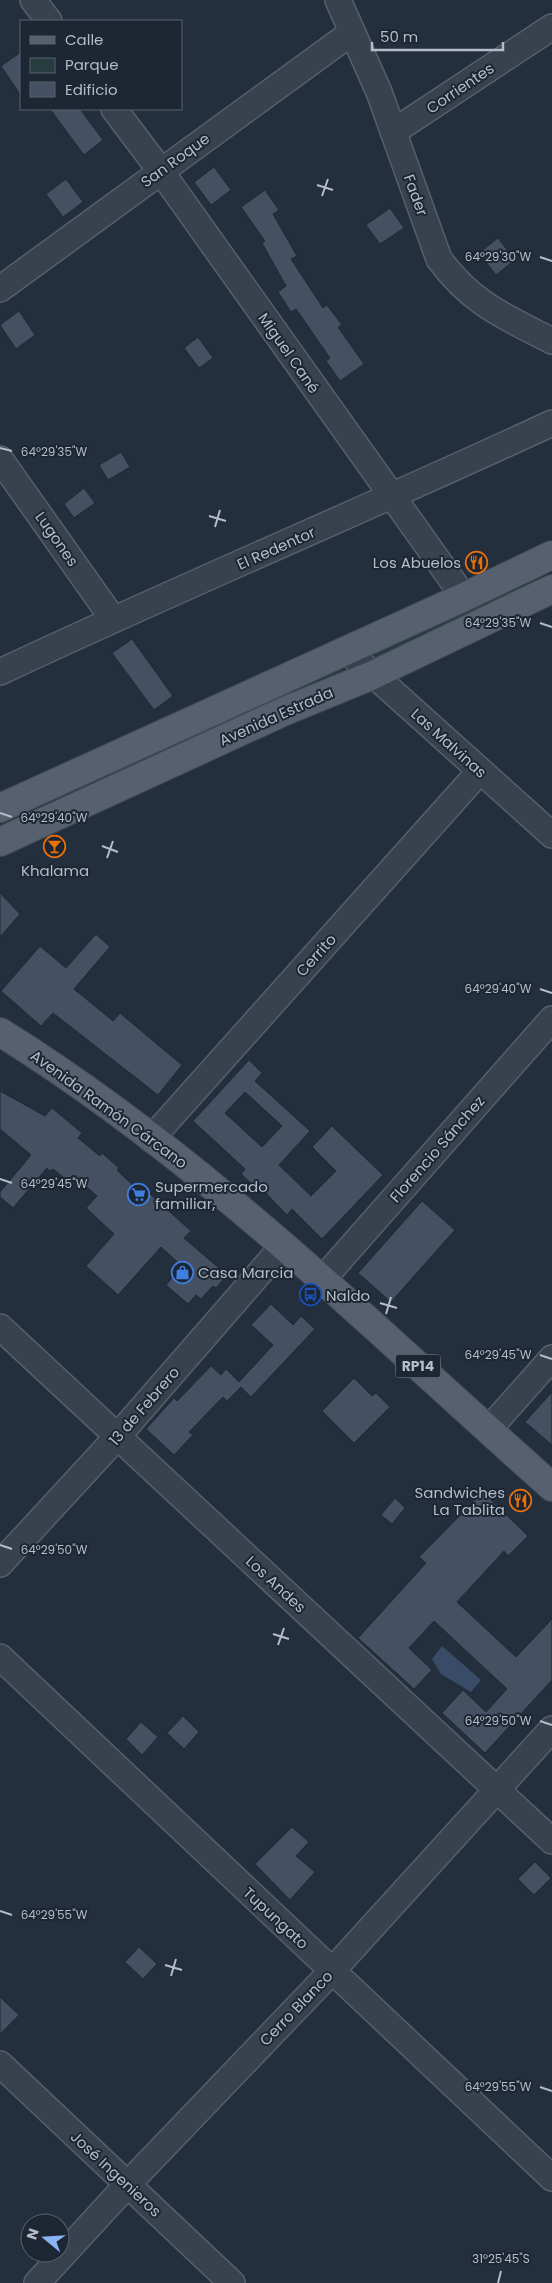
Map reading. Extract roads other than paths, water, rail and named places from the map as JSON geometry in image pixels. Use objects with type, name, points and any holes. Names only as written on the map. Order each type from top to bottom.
[{"type":"main road","name":"Avenida Estrada","points":[[0,808],[464,597],[549,564]]},
{"type":"main road","name":"Avenida Estrada","points":[[0,842],[285,710],[373,675],[552,590]]},
{"type":"main road","name":"Avenida Ramón Cárcano","points":[[0,1032],[75,1082],[220,1192],[284,1245],[552,1487]]},
{"type":"street","points":[[33,0],[48,20]]},
{"type":"street","name":"Fader","points":[[338,0],[351,33],[379,92],[439,259],[454,279],[490,309],[552,341]]},
{"type":"street","name":"San Roque","points":[[0,289],[160,170],[351,33]]},
{"type":"street","name":"Corrientes","points":[[393,132],[548,35]]},
{"type":"street","name":"Miguel Cané","points":[[115,110],[160,170],[464,597]]},
{"type":"street","name":"El Redentor","points":[[0,672],[113,619],[392,498],[552,423]]},
{"type":"street","name":"Lugones","points":[[0,459],[113,619]]},
{"type":"street","name":"Las Malvinas","points":[[346,650],[552,835]]},
{"type":"street","points":[[270,684],[285,710]]},
{"type":"street","name":"Cerrito","points":[[151,1139],[480,771]]},
{"type":"street","name":"Florencio Sánchez","points":[[322,1280],[552,1019]]},
{"type":"street","name":"13 de Febrero","points":[[0,1564],[117,1437],[284,1245]]},
{"type":"street","name":"Los Andes","points":[[0,1327],[552,1841]]},
{"type":"street","points":[[488,1430],[552,1358]]},
{"type":"street","name":"Tupungato","points":[[0,1657],[552,2178]]},
{"type":"street","name":"Cerro Blanco","points":[[37,2283],[127,2185],[332,1971],[552,1729]]},
{"type":"street","name":"José Ingenieros","points":[[0,2064],[232,2283]]},
{"type":"water","points":[[442,1646],[481,1680],[471,1692],[441,1674],[432,1659]]},
{"type":"place","name":"Los Abuelos","points":[[477,562]]},
{"type":"place","name":"Khalama","points":[[55,847]]},
{"type":"place","name":"Supermercado familiar,","points":[[139,1195]]},
{"type":"place","name":"Casa Marcia","points":[[182,1272]]},
{"type":"place","name":"Naldo","points":[[310,1295]]},
{"type":"place","name":"Sandwiches La Tablita","points":[[521,1501]]}]
